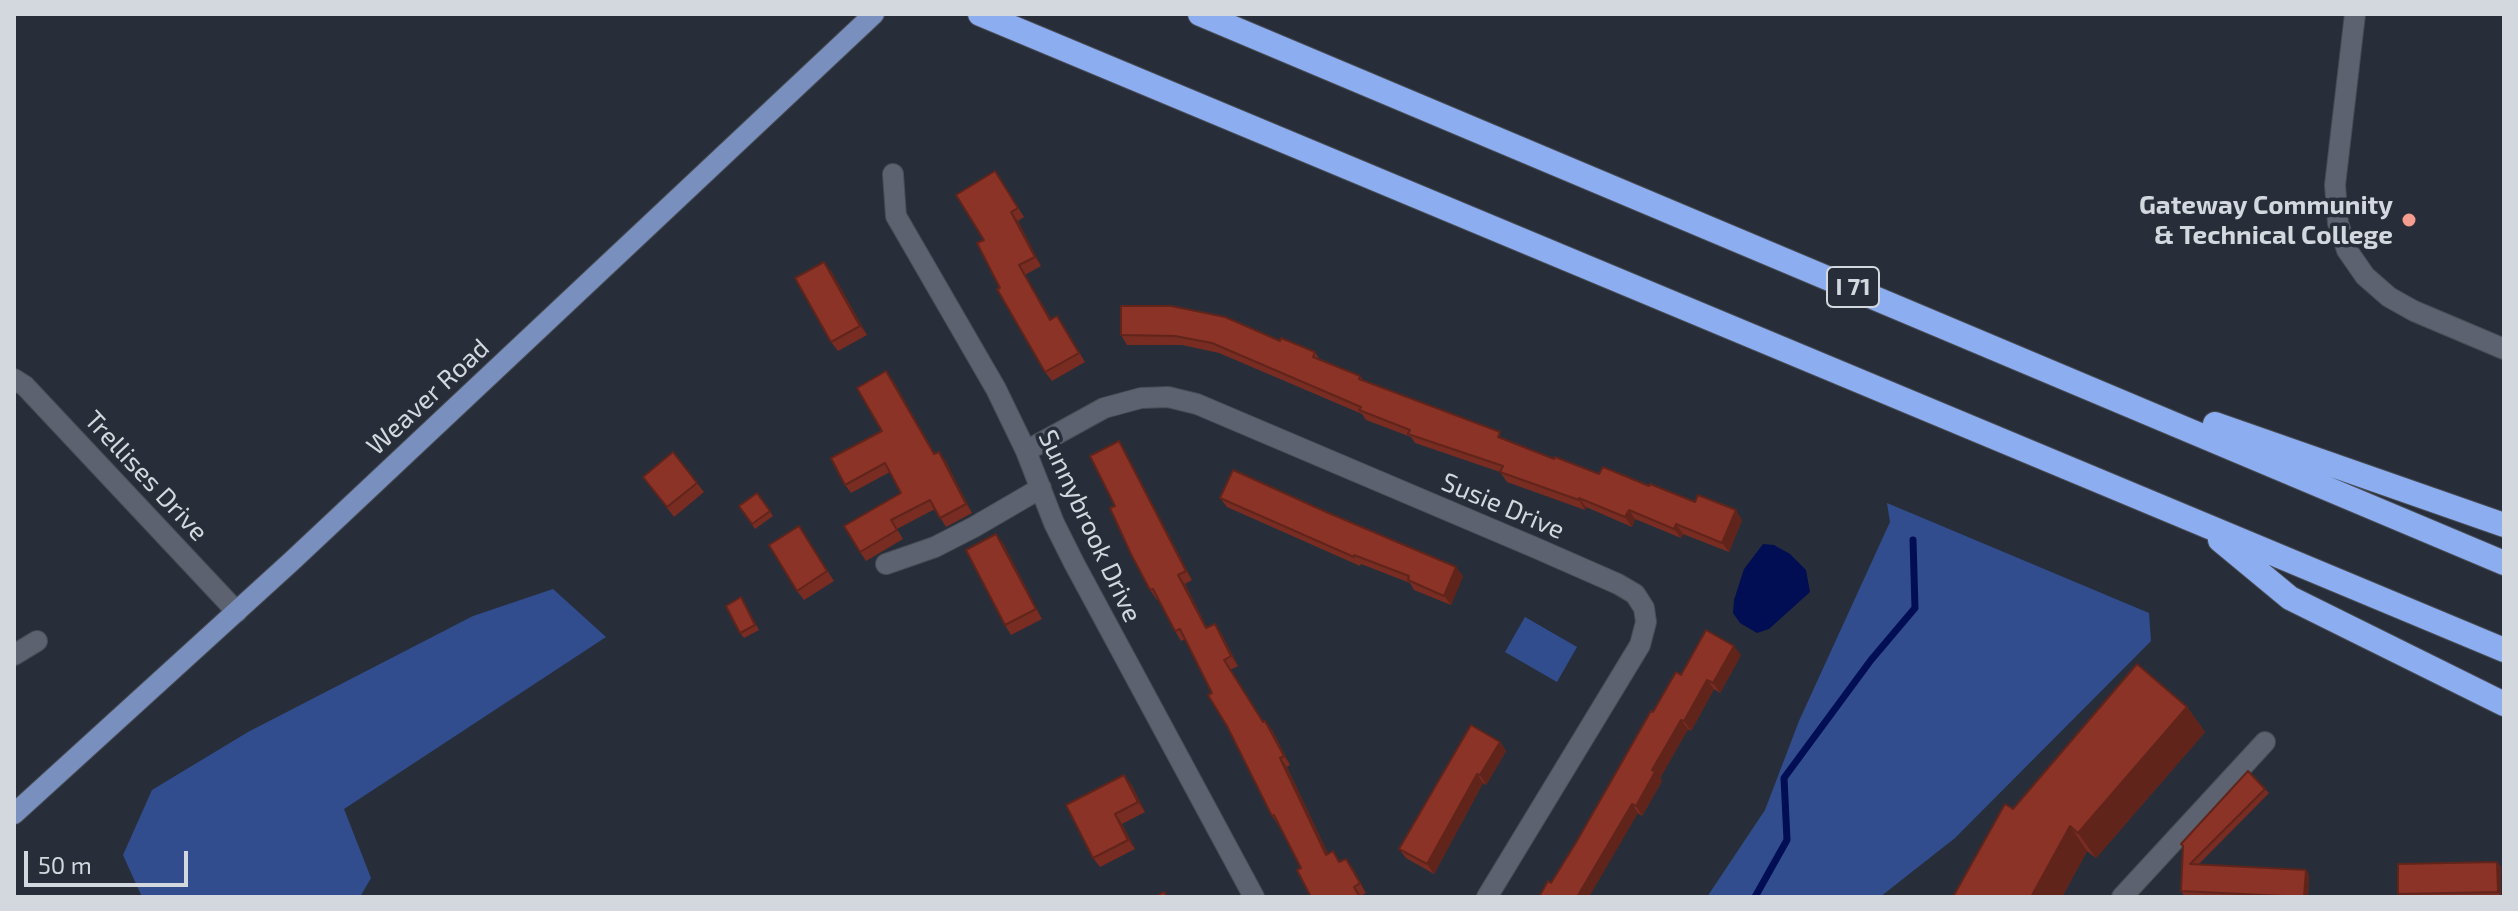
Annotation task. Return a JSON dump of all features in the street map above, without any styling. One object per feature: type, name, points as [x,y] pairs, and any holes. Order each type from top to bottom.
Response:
[{"type":"highway","points":[[980,14],[2504,650]]},
{"type":"highway","name":"I 71","points":[[1200,14],[2504,563]]},
{"type":"highway","points":[[1975,339],[2504,525]]},
{"type":"highway","points":[[2203,525],[2290,598],[2504,704]]},
{"type":"main road","name":"Weaver Road","points":[[14,814],[237,612],[874,14]]},
{"type":"street","points":[[2355,14],[2335,185],[2338,223],[2347,250],[2365,276],[2389,297],[2414,311],[2504,349]]},
{"type":"street","name":"Sunnybrook Drive","points":[[893,174],[896,216],[971,343],[1026,451],[1054,523],[1074,563],[1254,897]]},
{"type":"street","name":"Trellises Drive","points":[[14,379],[25,386],[237,612]]},
{"type":"street","name":"Susie Drive","points":[[1026,451],[1104,408],[1141,398],[1168,397],[1197,404],[1563,560],[1635,594],[1644,608],[1646,622],[1640,645],[1487,897]]},
{"type":"street","points":[[886,564],[935,547],[1041,488]]},
{"type":"street","points":[[14,655],[37,641]]},
{"type":"street","points":[[2123,896],[2265,742]]},
{"type":"street","points":[[2123,896],[2148,897]]},
{"type":"shaded area","points":[[1887,503],[2149,613],[2151,641],[1955,838],[1880,897],[1707,897],[1765,810],[1799,721],[1890,522]]},
{"type":"shaded area","points":[[1763,544],[1774,545],[1790,554],[1806,570],[1810,592],[1769,629],[1757,633],[1740,623],[1733,613],[1744,569]]},
{"type":"shaded area","points":[[553,589],[606,637],[344,809],[371,878],[360,897],[142,897],[123,855],[152,790],[248,732],[473,616]]},
{"type":"shaded area","points":[[1525,617],[1577,647],[1557,682],[1505,652]]},
{"type":"building","points":[[995,171],[1018,208],[1011,212],[1035,257],[1019,265],[1050,320],[1057,316],[1079,353],[1045,372],[997,289],[1000,288],[977,243],[984,240],[956,195]]},
{"type":"building","points":[[824,262],[860,326],[831,342],[795,278]]},
{"type":"building","points":[[1121,306],[1171,306],[1225,317],[1280,341],[1281,338],[1315,352],[1313,357],[1360,376],[1359,379],[1500,432],[1498,437],[1554,459],[1599,474],[1603,467],[1695,502],[1698,495],[1736,510],[1722,543],[1676,524],[1674,529],[1629,510],[1625,517],[1500,472],[1503,466],[1408,434],[1410,430],[1359,410],[1361,407],[1212,343],[1175,336],[1121,335]]},
{"type":"building","points":[[886,371],[934,454],[939,452],[966,504],[940,518],[930,500],[891,520],[897,530],[860,552],[844,526],[901,493],[885,463],[845,485],[831,458],[882,431],[857,388]]},
{"type":"building","points":[[1119,441],[1186,571],[1178,575],[1206,628],[1215,624],[1231,656],[1224,660],[1265,721],[1284,756],[1280,758],[1326,855],[1333,851],[1339,862],[1346,859],[1360,883],[1354,887],[1360,897],[1311,897],[1297,870],[1301,868],[1274,815],[1208,695],[1212,693],[1180,629],[1175,631],[1153,589],[1150,590],[1110,508],[1115,506],[1090,456]]},
{"type":"building","points":[[673,452],[697,483],[667,507],[643,477]]},
{"type":"building","points":[[1233,470],[1456,567],[1444,596],[1408,580],[1409,576],[1354,557],[1220,498]]},
{"type":"building","points":[[757,493],[770,511],[752,524],[739,506]]},
{"type":"building","points":[[799,526],[827,571],[797,591],[769,545]]},
{"type":"building","points":[[996,534],[1036,609],[1005,625],[966,550]]},
{"type":"building","points":[[741,597],[755,625],[740,633],[726,606]]},
{"type":"building","points":[[1706,630],[1734,646],[1713,683],[1707,680],[1684,721],[1681,720],[1652,770],[1655,772],[1636,806],[1632,804],[1577,897],[1539,897],[1577,841],[1651,711],[1676,672],[1681,675]]},
{"type":"building","points":[[2137,664],[2187,707],[2078,833],[2070,826],[2031,897],[1953,897],[2005,804],[2013,809]]},
{"type":"building","points":[[1471,725],[1500,742],[1480,775],[1477,774],[1427,864],[1399,849]]},
{"type":"building","points":[[2248,771],[2265,789],[2190,864],[2306,870],[2304,897],[2181,891],[2181,844]]},
{"type":"building","points":[[1124,775],[1138,802],[1115,814],[1128,840],[1093,858],[1066,805]]},
{"type":"building","points":[[2497,862],[2498,892],[2398,894],[2398,864]]},
{"type":"waterway","points":[[1755,897],[1787,840],[1784,778],[1871,660],[1915,608],[1913,540]]},
{"type":"place","name":"Gateway Community & Technical College","points":[[2409,220]]}]
